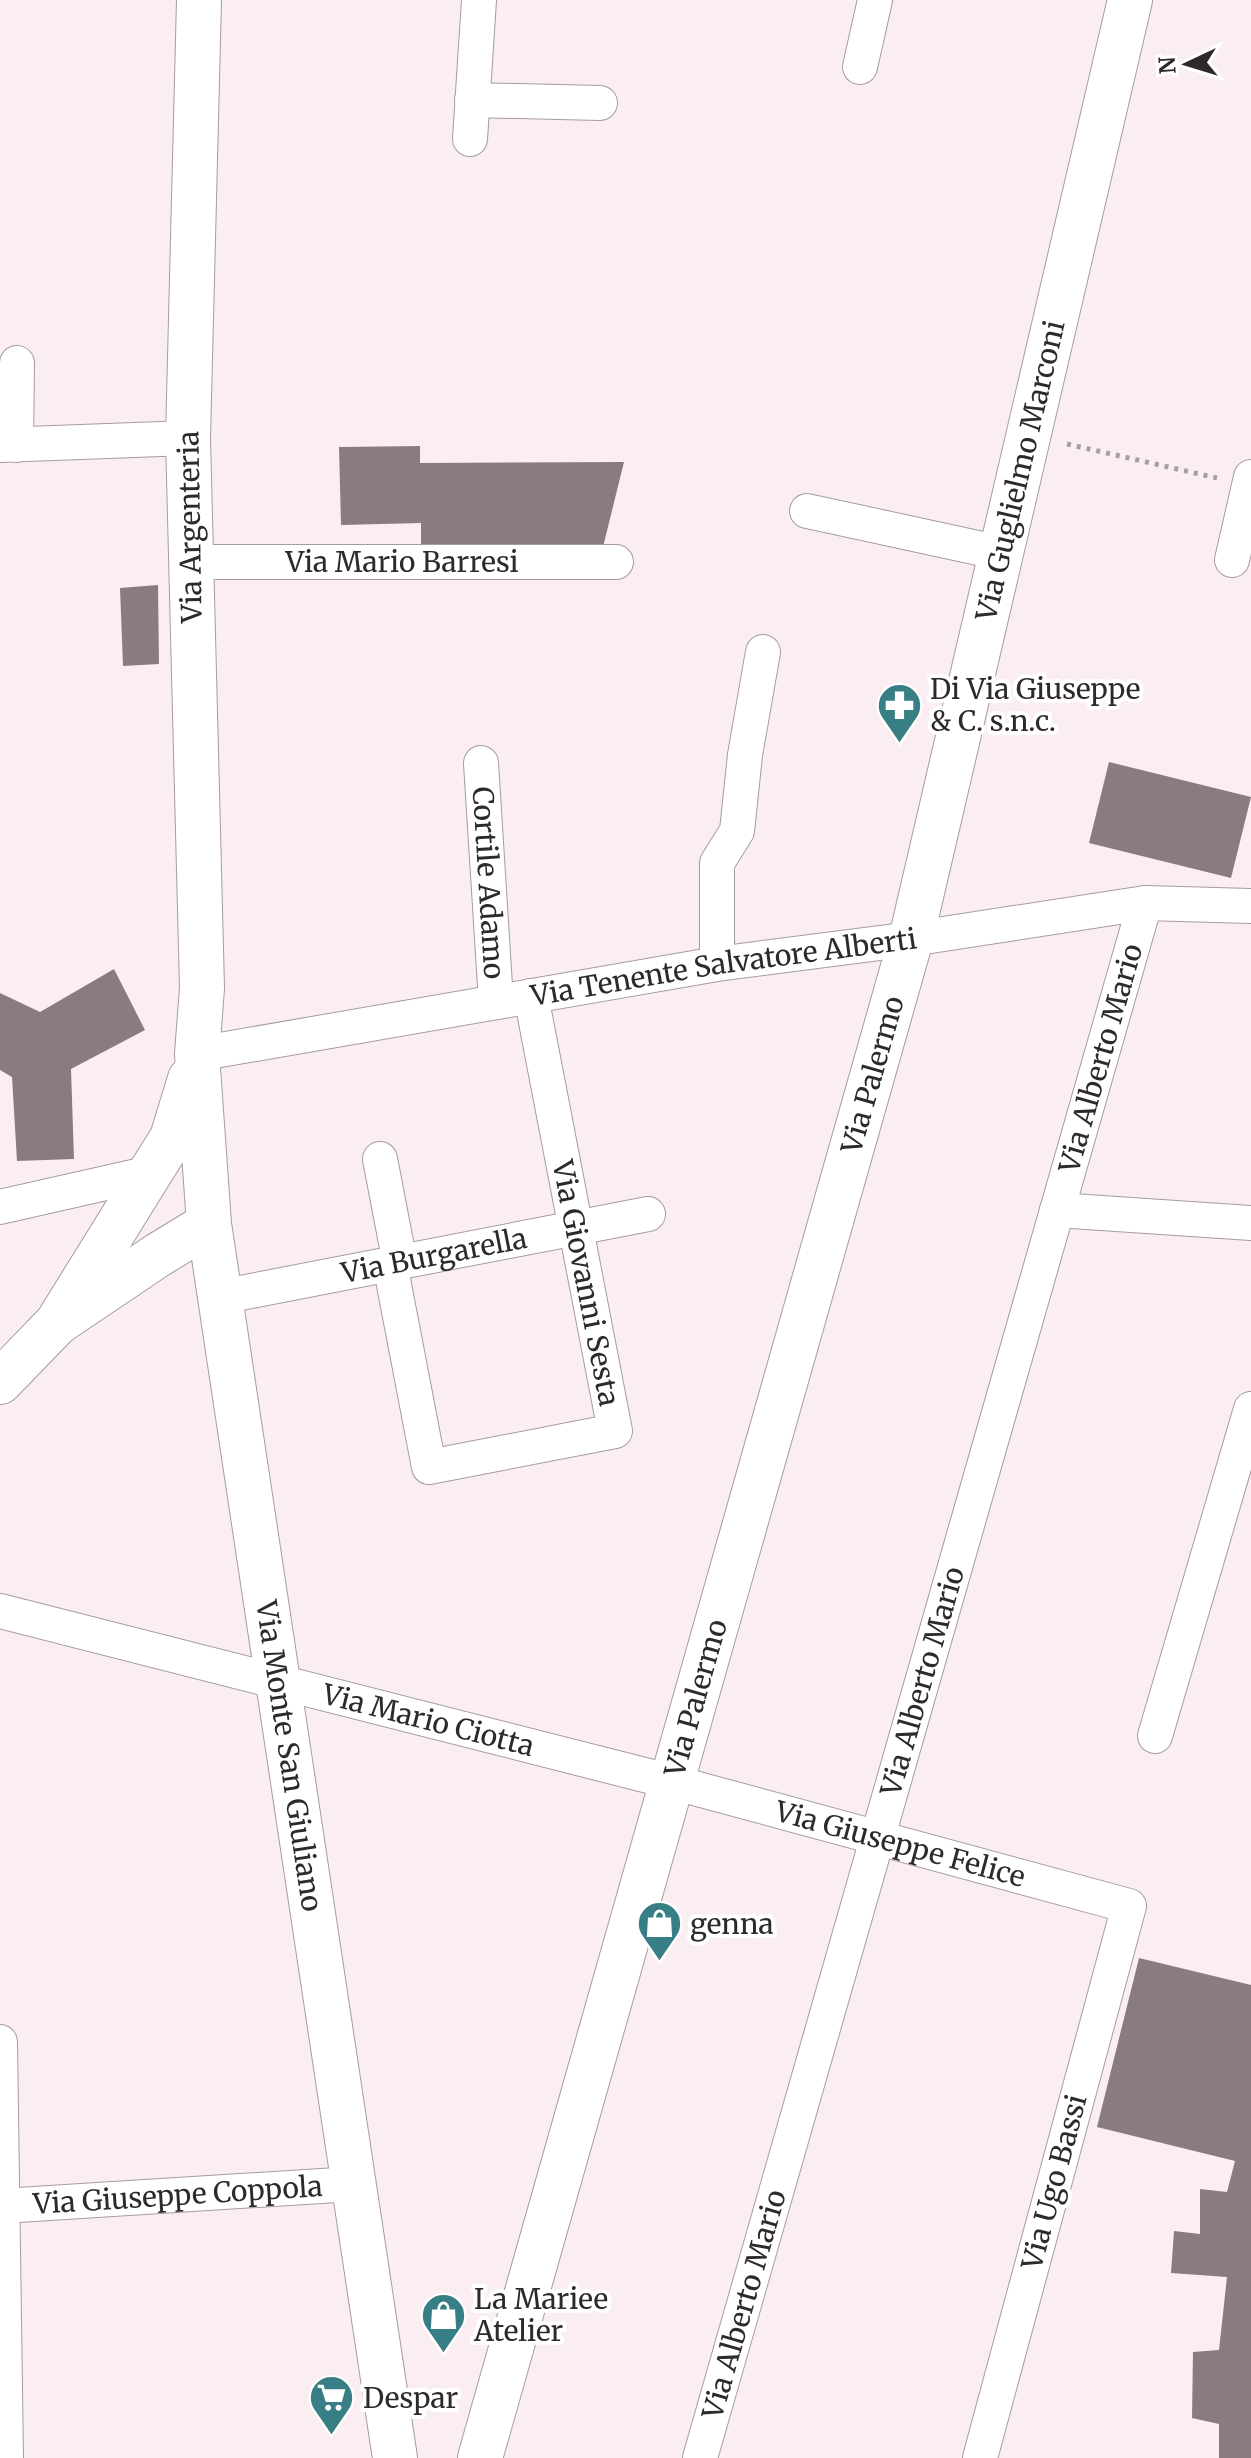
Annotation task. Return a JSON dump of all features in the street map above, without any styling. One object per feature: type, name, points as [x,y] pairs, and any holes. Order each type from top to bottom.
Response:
[{"type":"main road","name":"Via Argenteria","points":[[197,1054],[202,988],[188,438],[199,0]]},
{"type":"main road","name":"Via Guglielmo Marconi","points":[[911,939],[1130,0]]},
{"type":"main road","name":"Via Palermo","points":[[480,2458],[911,939]]},
{"type":"main road","points":[[57,1323],[172,1138],[197,1054]]},
{"type":"main road","name":"Via Monte San Giuliano","points":[[197,1054],[209,1224],[395,2458]]},
{"type":"main road","points":[[0,1382],[57,1323],[209,1224]]},
{"type":"street","points":[[470,139],[479,0]]},
{"type":"street","points":[[860,67],[875,0]]},
{"type":"street","points":[[472,100],[600,103]]},
{"type":"street","points":[[17,363],[8,445],[188,438]]},
{"type":"street","points":[[1232,560],[1250,482]]},
{"type":"street","points":[[807,511],[1001,553]]},
{"type":"street","name":"Via Mario Barresi","points":[[190,562],[616,562]]},
{"type":"street","points":[[717,964],[717,863],[737,831],[745,755],[763,652]]},
{"type":"street","name":"Cortile Adamo","points":[[481,763],[496,1002]]},
{"type":"street","name":"Via Tenente Salvatore Alberti","points":[[197,1054],[717,964],[911,939],[1145,903],[1251,906]]},
{"type":"street","name":"Via Alberto Mario","points":[[700,2458],[1145,903]]},
{"type":"street","name":"Via Giovanni Sesta","points":[[395,1263],[429,1467],[615,1431],[531,996]]},
{"type":"street","points":[[380,1159],[395,1263]]},
{"type":"street","points":[[0,1207],[150,1173]]},
{"type":"street","points":[[1057,1210],[1251,1223]]},
{"type":"street","name":"Via Burgarella","points":[[220,1297],[648,1214]]},
{"type":"street","points":[[1155,1736],[1245,1451],[1251,1409]]},
{"type":"street","name":"Via Mario Ciotta","points":[[0,1611],[672,1782]]},
{"type":"street","name":"Via Giuseppe Felice","points":[[672,1782],[1129,1906]]},
{"type":"street","name":"Via Ugo Bassi","points":[[980,2458],[1129,1906]]},
{"type":"street","points":[[0,2042],[6,2458]]},
{"type":"street","name":"Via Giuseppe Coppola","points":[[2,2206],[353,2184]]},
{"type":"path","points":[[1029,435],[1250,482]]},
{"type":"building","points":[[420,446],[420,463],[624,462],[603,547],[421,550],[421,523],[341,525],[339,447]]},
{"type":"building","points":[[158,585],[159,664],[123,666],[120,588]]},
{"type":"building","points":[[1109,762],[1251,797],[1231,878],[1089,843]]},
{"type":"building","points":[[114,969],[145,1030],[71,1069],[74,1159],[17,1161],[12,1077],[0,1070],[0,993],[40,1012]]},
{"type":"building","points":[[1139,1958],[1251,1985],[1251,2458],[1219,2458],[1219,2424],[1192,2418],[1193,2352],[1219,2350],[1227,2277],[1171,2273],[1174,2231],[1200,2234],[1200,2189],[1227,2192],[1235,2161],[1097,2127]]},
{"type":"place","name":"Di Via Giuseppe & C. s.n.c.","points":[[899,744]]},
{"type":"place","name":"genna","points":[[659,1963]]},
{"type":"place","name":"La Mariee Atelier","points":[[443,2354]]},
{"type":"place","name":"Despar","points":[[332,2437]]}]
